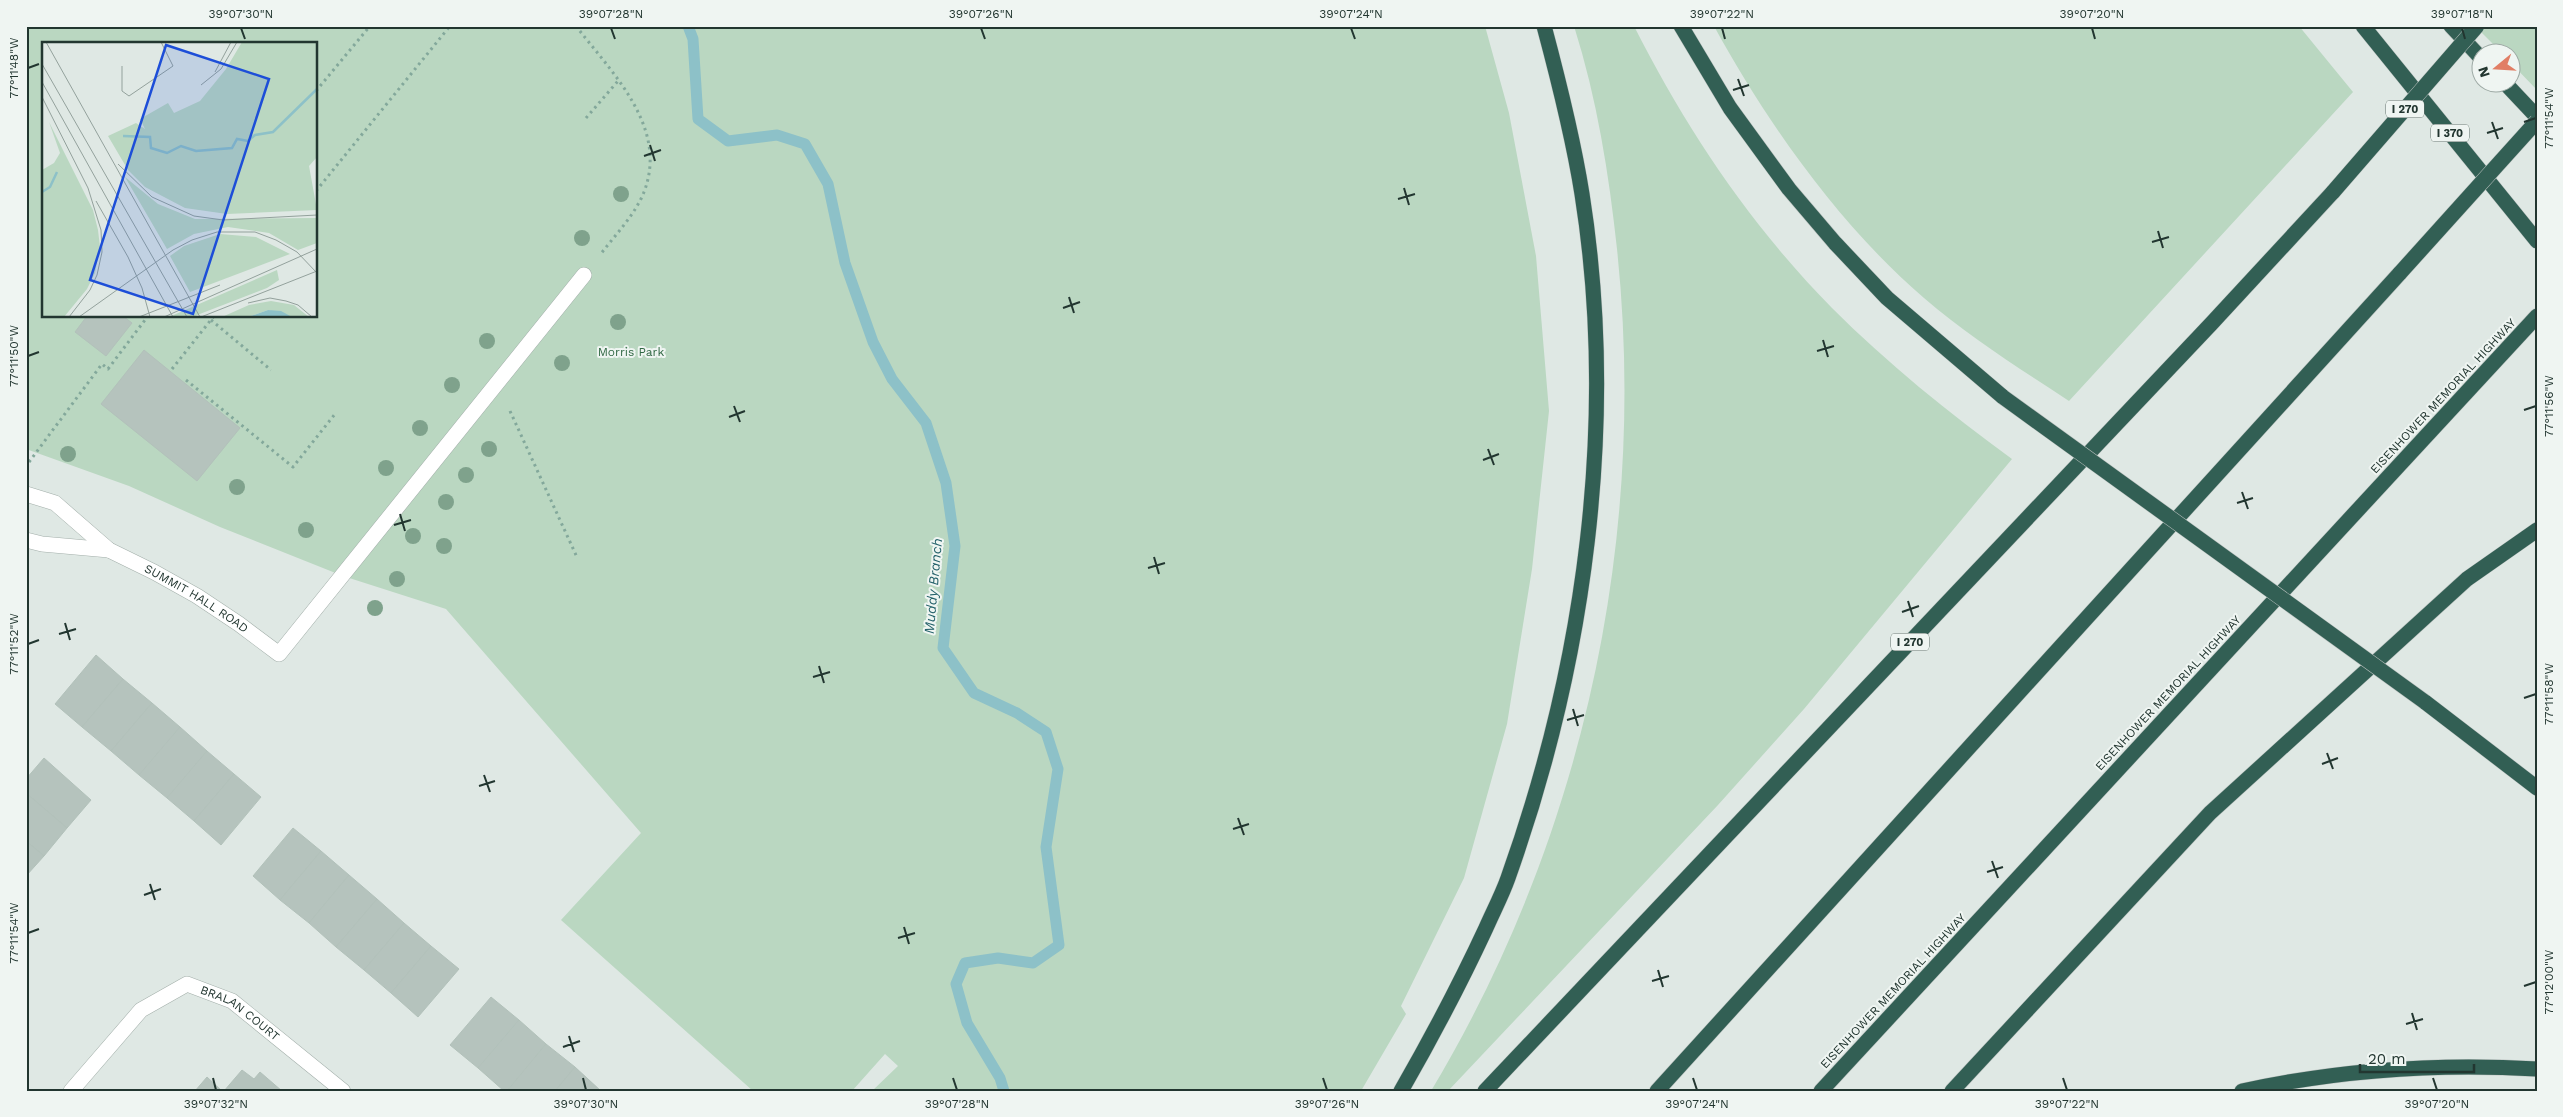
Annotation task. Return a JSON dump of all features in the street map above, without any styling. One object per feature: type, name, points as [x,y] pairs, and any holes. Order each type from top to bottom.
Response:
[{"type":"highway","points":[[1401,1091],[1455,996],[1508,880],[1542,773],[1579,602],[1593,490],[1596,395],[1594,300],[1582,195],[1563,97],[1544,26]]},
{"type":"highway","points":[[1680,26],[1730,108],[1789,189],[1835,243],[1887,298],[2003,398],[2425,702],[2537,788]]},
{"type":"highway","name":"I 370","points":[[2363,26],[2537,241]]},
{"type":"highway","points":[[2451,26],[2470,46]]},
{"type":"highway","name":"I 270","points":[[1485,1091],[2212,324],[2333,192],[2476,26]]},
{"type":"highway","points":[[2513,92],[2537,117]]},
{"type":"highway","points":[[1657,1091],[2537,121]]},
{"type":"highway","name":"EISENHOWER MEMORIAL HIGHWAY","points":[[1822,1091],[2537,316]]},
{"type":"highway","points":[[1952,1091],[2210,813],[2467,579],[2537,530]]},
{"type":"highway","points":[[2242,1091],[2379,1069],[2486,1066],[2537,1069]]},
{"type":"street","points":[[498,383],[584,275]]},
{"type":"street","name":"SUMMIT HALL ROAD","points":[[26,494],[55,503],[109,550],[197,596],[279,654],[498,383]]},
{"type":"street","name":"SUMMIT HALL ROAD","points":[[26,540],[42,544],[109,550]]},
{"type":"street","name":"BRALAN COURT","points":[[71,1091],[141,1010],[187,984],[232,1001],[343,1091]]},
{"type":"path","points":[[318,89],[370,26]]},
{"type":"path","points":[[318,188],[450,26]]},
{"type":"path","points":[[576,26],[632,99],[649,137],[650,171],[643,193],[629,216],[584,275]]},
{"type":"path","points":[[586,118],[618,81]]},
{"type":"path","points":[[29,462],[102,364],[108,369],[146,318]]},
{"type":"path","points":[[172,369],[211,320],[271,370]]},
{"type":"path","points":[[186,380],[293,467],[335,414]]},
{"type":"path","points":[[498,383],[576,555]]},
{"type":"green space","name":"Morris Park","points":[[26,26],[1485,26],[1509,113],[1536,256],[1549,411],[1532,569],[1507,724],[1464,878],[1401,1006],[1406,1014],[1361,1091],[872,1091],[898,1066],[885,1054],[852,1091],[753,1091],[561,920],[641,833],[446,609],[343,576],[220,527],[129,486],[26,449]]},
{"type":"green space","points":[[1574,26],[1634,26],[1675,102],[1722,175],[1747,210],[1802,277],[1832,308],[1897,368],[1942,406],[2012,459],[1804,709],[1718,805],[1448,1091],[1431,1091],[1484,994],[1528,894],[1564,791],[1592,685],[1612,578],[1622,469],[1624,359],[1617,249],[1596,109]]},
{"type":"green space","points":[[1714,26],[2299,26],[2353,92],[2069,401],[1995,352],[1941,312],[1893,270],[1863,239],[1807,171],[1782,136],[1757,99]]},
{"type":"green space","points":[[2475,26],[2537,26],[2537,90],[2520,72],[2520,42],[2491,42]]},
{"type":"building","points":[[86,318],[126,318],[132,323],[106,356],[75,332]]},
{"type":"building","points":[[144,350],[240,428],[197,481],[101,404]]},
{"type":"building","points":[[96,655],[123,679],[82,727],[55,704]]},
{"type":"building","points":[[123,679],[152,703],[111,751],[82,727]]},
{"type":"building","points":[[152,703],[180,727],[139,775],[111,751]]},
{"type":"building","points":[[180,727],[207,751],[167,798],[139,775]]},
{"type":"building","points":[[207,751],[234,774],[194,821],[167,798]]},
{"type":"building","points":[[44,758],[91,800],[67,828],[26,793],[26,779]]},
{"type":"building","points":[[234,774],[261,797],[221,845],[194,821]]},
{"type":"building","points":[[26,793],[67,828],[44,856],[26,841]]},
{"type":"building","points":[[293,828],[321,851],[280,900],[253,876]]},
{"type":"building","points":[[26,841],[44,856],[26,876]]},
{"type":"building","points":[[321,851],[349,875],[309,923],[280,900]]},
{"type":"building","points":[[349,875],[377,899],[336,947],[309,923]]},
{"type":"building","points":[[377,899],[404,923],[364,970],[336,947]]},
{"type":"building","points":[[404,923],[431,946],[391,993],[364,970]]},
{"type":"building","points":[[431,946],[459,969],[418,1017],[391,993]]},
{"type":"building","points":[[491,997],[519,1020],[478,1068],[450,1045]]},
{"type":"building","points":[[519,1020],[546,1044],[507,1091],[504,1091],[478,1068]]},
{"type":"building","points":[[546,1044],[575,1067],[555,1091],[507,1091]]},
{"type":"building","points":[[575,1067],[601,1091],[555,1091]]},
{"type":"building","points":[[242,1070],[254,1079],[260,1072],[282,1091],[224,1091]]},
{"type":"building","points":[[207,1077],[222,1091],[195,1091]]},
{"type":"waterway","name":"Muddy Branch","points":[[688,26],[693,39],[698,119],[728,141],[777,135],[805,144],[828,184],[845,263],[873,342],[892,379],[926,423],[946,483],[955,546],[943,648],[974,693],[1017,713],[1046,732],[1058,769],[1046,847],[1059,945],[1033,963],[998,958],[965,963],[956,984],[967,1023],[1000,1078],[1004,1091]]}]
